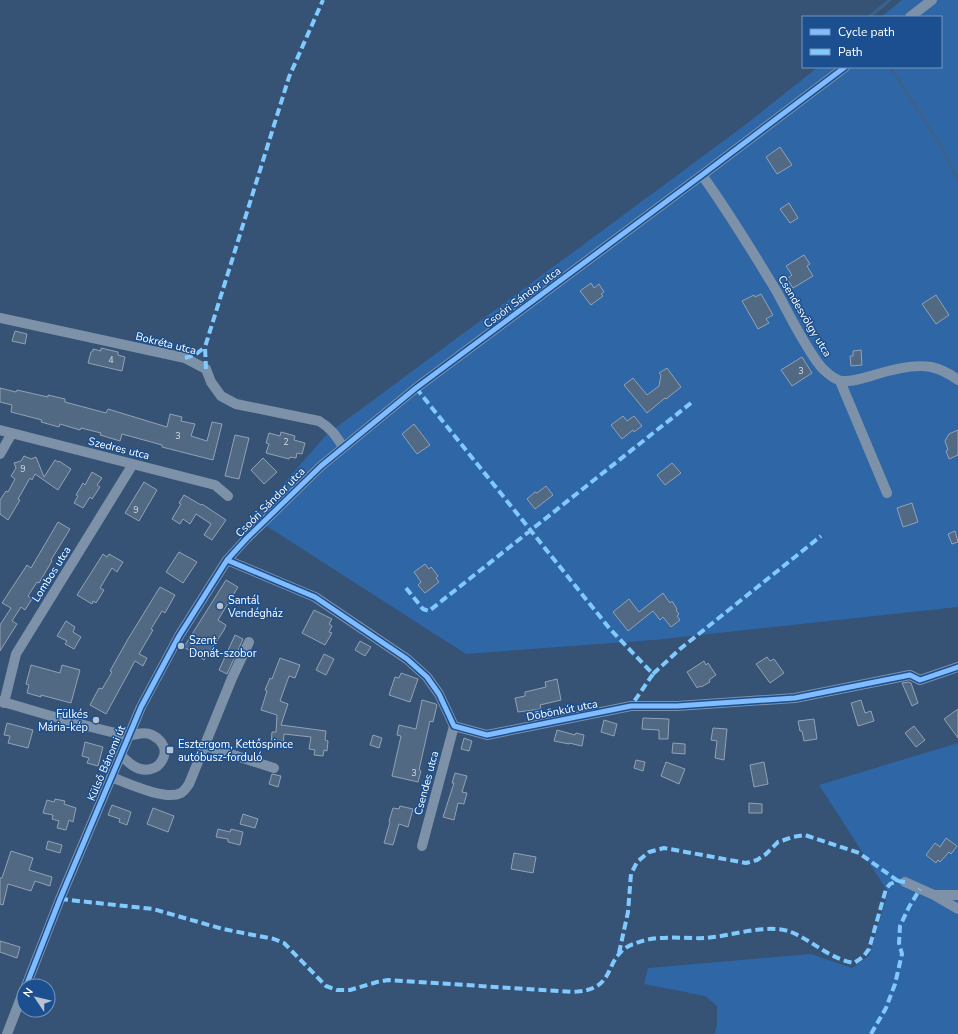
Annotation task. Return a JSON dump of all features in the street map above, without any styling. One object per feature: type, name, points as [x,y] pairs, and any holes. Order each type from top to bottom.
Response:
[{"type":"street","points":[[911,16],[932,0]]},
{"type":"street","name":"Csoóri Sándor utca","points":[[227,560],[269,515],[321,466],[416,388],[844,68]]},
{"type":"street","name":"Csendesvölgy utca","points":[[702,175],[734,221],[765,272],[803,340],[818,363],[825,371],[840,381]]},
{"type":"street","name":"Bokréta utca","points":[[0,318],[185,358],[206,369],[216,389],[221,396],[228,400],[236,404],[319,421],[328,426],[343,447]]},
{"type":"street","points":[[887,492],[840,381],[858,380],[889,370],[923,366],[932,367],[958,380]]},
{"type":"street","name":"Szedres utca","points":[[0,430],[215,485],[228,496]]},
{"type":"street","points":[[0,454],[12,433]]},
{"type":"street","name":"Lombos utca","points":[[2,702],[16,654],[134,464]]},
{"type":"street","points":[[227,560],[315,597],[407,659],[427,677],[439,694],[454,726]]},
{"type":"street","name":"Külső Bánomi út","points":[[29,978],[64,888],[141,707],[179,636],[227,560]]},
{"type":"street","points":[[111,777],[161,794],[172,796],[181,793],[189,784],[229,685],[249,642]]},
{"type":"street","name":"Döbönkút utca","points":[[454,726],[487,735],[631,706],[677,706],[795,698],[910,675],[920,680],[958,667]]},
{"type":"street","points":[[2,702],[93,728],[128,736],[142,733],[150,734],[163,744],[165,752],[162,761],[157,767],[151,770],[143,770],[132,765],[120,755]]},
{"type":"street","name":"Csendes utca","points":[[422,846],[454,726]]},
{"type":"street","points":[[205,746],[274,768]]},
{"type":"street","points":[[905,882],[934,895],[958,909]]},
{"type":"street","points":[[934,895],[958,895]]},
{"type":"street","points":[[7,1034],[16,1011]]},
{"type":"shaded area","points":[[902,0],[958,0],[958,607],[654,640],[466,654],[254,518],[326,435],[745,125],[817,68],[942,68],[942,16],[882,16]]},
{"type":"shaded area","points":[[958,743],[958,1034],[715,1034],[717,1024],[717,1006],[705,996],[644,984],[648,968],[811,954],[852,968],[869,956],[888,892],[819,785]]},
{"type":"building","points":[[780,147],[792,165],[777,174],[766,157]]},
{"type":"building","points":[[789,203],[798,218],[790,223],[780,209]]},
{"type":"building","points":[[804,255],[810,264],[807,266],[813,276],[793,288],[787,279],[792,275],[786,266]]},
{"type":"building","points":[[591,283],[594,288],[599,284],[604,292],[601,294],[603,296],[591,305],[580,291]]},
{"type":"building","points":[[761,294],[773,315],[766,319],[769,323],[758,329],[742,301],[754,295],[755,297]]},
{"type":"building","points":[[936,295],[949,315],[936,324],[922,304]]},
{"type":"building","points":[[15,331],[27,334],[25,344],[12,341]]},
{"type":"building","points":[[101,348],[118,352],[118,355],[125,357],[122,371],[88,363],[93,349],[101,351]]},
{"type":"building","points":[[861,350],[862,365],[851,366],[850,356],[853,356],[853,351]]},
{"type":"building","points":[[802,357],[812,373],[792,386],[781,370]]},
{"type":"building","points":[[667,368],[681,387],[647,413],[624,385],[633,378],[647,395],[659,386],[661,375],[659,373]]},
{"type":"building","points":[[0,388],[16,392],[17,390],[65,399],[65,402],[106,413],[108,409],[167,427],[170,414],[182,417],[181,421],[195,424],[191,436],[207,441],[212,422],[222,424],[213,460],[162,447],[162,445],[122,434],[120,441],[100,435],[101,433],[81,428],[80,430],[60,424],[59,427],[41,422],[42,420],[11,412],[12,405],[0,402]]},
{"type":"building","points":[[623,416],[627,421],[634,416],[642,426],[634,432],[633,430],[622,439],[611,425]]},
{"type":"building","points":[[414,424],[430,445],[417,454],[402,434]]},
{"type":"building","points":[[958,430],[958,455],[949,459],[945,441],[949,434]]},
{"type":"building","points":[[281,432],[295,436],[294,440],[305,443],[302,454],[297,453],[296,458],[290,457],[289,459],[266,453],[269,444],[266,443],[269,433],[280,436]]},
{"type":"building","points":[[235,435],[249,438],[239,479],[225,476]]},
{"type":"building","points":[[24,456],[31,459],[36,457],[44,477],[55,460],[71,469],[58,490],[35,474],[32,480],[30,478],[18,499],[20,500],[8,520],[0,514],[0,500],[6,491],[8,492],[15,479],[11,476],[16,468],[14,463],[21,461]]},
{"type":"building","points":[[263,458],[277,472],[264,484],[251,470]]},
{"type":"building","points":[[672,463],[681,473],[665,485],[657,475]]},
{"type":"building","points":[[92,472],[102,478],[97,485],[100,487],[92,499],[90,497],[83,508],[74,503],[78,496],[76,495],[83,483],[85,485]]},
{"type":"building","points":[[144,482],[157,490],[139,521],[125,513]]},
{"type":"building","points":[[546,486],[553,495],[535,509],[527,499],[535,492],[537,493]]},
{"type":"building","points":[[184,495],[201,505],[202,504],[226,520],[212,540],[204,535],[211,524],[196,514],[190,524],[183,519],[180,524],[172,519],[181,504],[179,503]]},
{"type":"building","points":[[912,503],[918,522],[903,527],[897,508]]},
{"type":"building","points":[[58,522],[70,529],[39,583],[37,582],[28,596],[32,599],[25,610],[21,607],[12,621],[17,624],[0,651],[0,625],[11,608],[2,603],[27,565],[31,568]]},
{"type":"building","points":[[955,531],[958,542],[952,544],[948,534]]},
{"type":"building","points":[[179,552],[197,562],[183,583],[166,572]]},
{"type":"building","points":[[103,554],[107,557],[109,554],[123,562],[117,572],[112,568],[100,588],[104,590],[96,603],[93,601],[92,604],[77,595]]},
{"type":"building","points":[[425,564],[429,569],[431,567],[438,576],[436,578],[439,582],[425,593],[418,585],[421,582],[414,572]]},
{"type":"building","points":[[226,580],[238,587],[218,620],[226,625],[224,630],[204,660],[184,647]]},
{"type":"building","points":[[160,587],[175,595],[165,613],[162,611],[151,629],[153,630],[139,654],[147,658],[143,666],[135,661],[106,714],[90,705],[99,688],[102,689],[112,672],[110,671],[128,639]]},
{"type":"building","points":[[663,593],[670,603],[672,601],[679,614],[677,616],[680,620],[671,627],[663,617],[660,620],[653,611],[628,631],[613,612],[629,599],[639,612]]},
{"type":"building","points":[[314,610],[332,619],[329,624],[332,626],[329,632],[332,633],[325,645],[302,633]]},
{"type":"building","points":[[66,621],[75,627],[73,632],[81,637],[74,649],[65,644],[67,641],[57,636]]},
{"type":"building","points":[[235,635],[243,639],[227,674],[219,670]]},
{"type":"building","points":[[360,641],[371,647],[365,656],[355,650]]},
{"type":"building","points":[[324,654],[334,659],[326,675],[316,670]]},
{"type":"building","points":[[767,657],[770,661],[774,659],[784,673],[770,683],[756,664]]},
{"type":"building","points":[[280,658],[300,665],[295,678],[289,676],[280,701],[288,704],[281,725],[326,731],[325,740],[328,741],[327,751],[324,750],[323,756],[314,755],[315,750],[309,749],[311,737],[284,734],[283,746],[271,746],[272,732],[276,732],[277,715],[261,710],[267,691],[265,690],[270,678],[272,679]]},
{"type":"building","points":[[704,661],[706,665],[708,663],[716,675],[709,680],[710,682],[697,688],[687,672]]},
{"type":"building","points":[[31,665],[60,673],[62,665],[80,670],[71,703],[27,693],[29,685],[26,684]]},
{"type":"building","points":[[401,673],[418,679],[410,702],[389,695],[395,677],[399,678]]},
{"type":"building","points":[[557,679],[561,700],[540,705],[541,709],[518,712],[515,698],[525,696],[525,692],[546,687],[545,682]]},
{"type":"building","points":[[902,683],[911,683],[918,703],[912,706]]},
{"type":"building","points":[[422,700],[437,705],[433,722],[430,721],[419,770],[421,771],[418,782],[392,776],[401,736],[397,735],[399,725],[416,729]]},
{"type":"building","points":[[861,700],[865,713],[871,711],[874,721],[858,726],[851,703]]},
{"type":"building","points":[[958,709],[958,738],[944,719]]},
{"type":"building","points":[[643,718],[669,719],[668,739],[659,739],[659,730],[642,729]]},
{"type":"building","points":[[814,719],[817,739],[804,741],[798,721]]},
{"type":"building","points":[[604,720],[617,724],[614,736],[601,732]]},
{"type":"building","points":[[7,723],[33,730],[28,748],[8,743],[10,736],[4,735]]},
{"type":"building","points":[[914,726],[925,740],[916,747],[905,733]]},
{"type":"building","points":[[713,728],[727,729],[724,760],[715,758],[717,741],[711,740]]},
{"type":"building","points":[[557,730],[575,735],[576,733],[584,735],[582,746],[554,741]]},
{"type":"building","points":[[373,735],[382,738],[379,748],[370,745]]},
{"type":"building","points":[[464,738],[472,741],[469,751],[461,749]]},
{"type":"building","points":[[85,742],[103,747],[98,766],[87,763],[89,758],[82,756]]},
{"type":"building","points":[[673,743],[685,744],[685,754],[672,753]]},
{"type":"building","points":[[636,760],[645,762],[643,771],[634,768]]},
{"type":"building","points":[[666,762],[685,769],[679,784],[661,776]]},
{"type":"building","points":[[764,762],[768,784],[754,787],[750,765]]},
{"type":"building","points":[[455,773],[467,776],[462,792],[467,793],[464,804],[458,803],[454,820],[443,817],[454,783],[452,783]]},
{"type":"building","points":[[272,774],[281,776],[278,787],[269,784]]},
{"type":"building","points":[[55,799],[65,801],[64,804],[76,808],[73,822],[69,820],[66,830],[57,828],[59,821],[52,819],[53,815],[43,813],[47,800],[54,802]]},
{"type":"building","points":[[749,803],[762,804],[762,813],[749,813]]},
{"type":"building","points":[[112,805],[131,812],[127,825],[119,822],[120,819],[108,815]]},
{"type":"building","points":[[400,806],[413,809],[408,827],[399,824],[393,845],[384,843],[393,808],[399,809]]},
{"type":"building","points":[[153,808],[174,816],[168,832],[147,824]]},
{"type":"building","points":[[243,814],[258,819],[255,828],[240,824]]},
{"type":"building","points":[[218,829],[230,832],[231,829],[243,832],[240,845],[228,842],[228,839],[216,837]]},
{"type":"building","points":[[946,838],[957,846],[951,854],[949,852],[940,862],[938,860],[936,863],[926,855],[935,843],[940,847]]},
{"type":"building","points":[[48,841],[62,845],[60,853],[46,849]]},
{"type":"building","points":[[11,851],[33,858],[29,870],[52,877],[50,886],[35,881],[31,891],[8,884],[3,905],[0,904],[0,878],[2,878]]},
{"type":"building","points":[[514,853],[536,857],[533,873],[511,869]]},
{"type":"building","points":[[0,941],[20,947],[17,958],[0,952]]},
{"type":"waterway","points":[[870,16],[890,0]]},
{"type":"waterway","points":[[891,68],[938,141],[958,179]]},
{"type":"marked path","points":[[206,369],[205,347],[289,77],[323,0]]},
{"type":"marked path","points":[[185,358],[195,355],[205,347]]},
{"type":"marked path","points":[[416,388],[610,629],[653,674],[631,706]]},
{"type":"marked path","points":[[406,588],[423,609],[429,611],[691,403]]},
{"type":"marked path","points":[[653,674],[680,649],[821,536]]},
{"type":"marked path","points":[[619,953],[628,912],[631,874],[637,862],[649,852],[664,848],[746,863],[757,860],[766,854],[778,842],[805,835],[859,853],[898,881]]},
{"type":"marked path","points":[[60,899],[153,909],[223,929],[274,939],[284,943],[326,986],[337,990],[350,990],[388,980],[573,992],[588,990],[601,983],[616,958],[628,947],[642,941],[660,938],[706,938],[760,929],[782,930],[799,936],[837,958],[854,963],[863,957],[869,949],[886,889],[890,884],[898,881],[905,882]]},
{"type":"marked path","points":[[871,1034],[886,1008],[895,984],[902,954],[899,943],[900,926],[920,889]]},
{"type":"cycle path","points":[[29,978],[60,899],[141,707],[179,636],[227,560],[247,538],[321,466],[416,388],[844,68]]},
{"type":"cycle path","points":[[227,560],[315,597],[407,659],[427,677],[439,694],[454,726],[487,735],[631,706],[677,706],[795,698],[910,675],[920,680],[958,667]]},
{"type":"place","name":"Santál Vendégház","points":[[220,606]]},
{"type":"place","name":"Szent Donát-szobor","points":[[181,646]]},
{"type":"place","name":"Fülkés Mária-kép","points":[[96,720]]},
{"type":"place","name":"Esztergom, Kettőspince autóbusz-forduló","points":[[170,750]]}]
